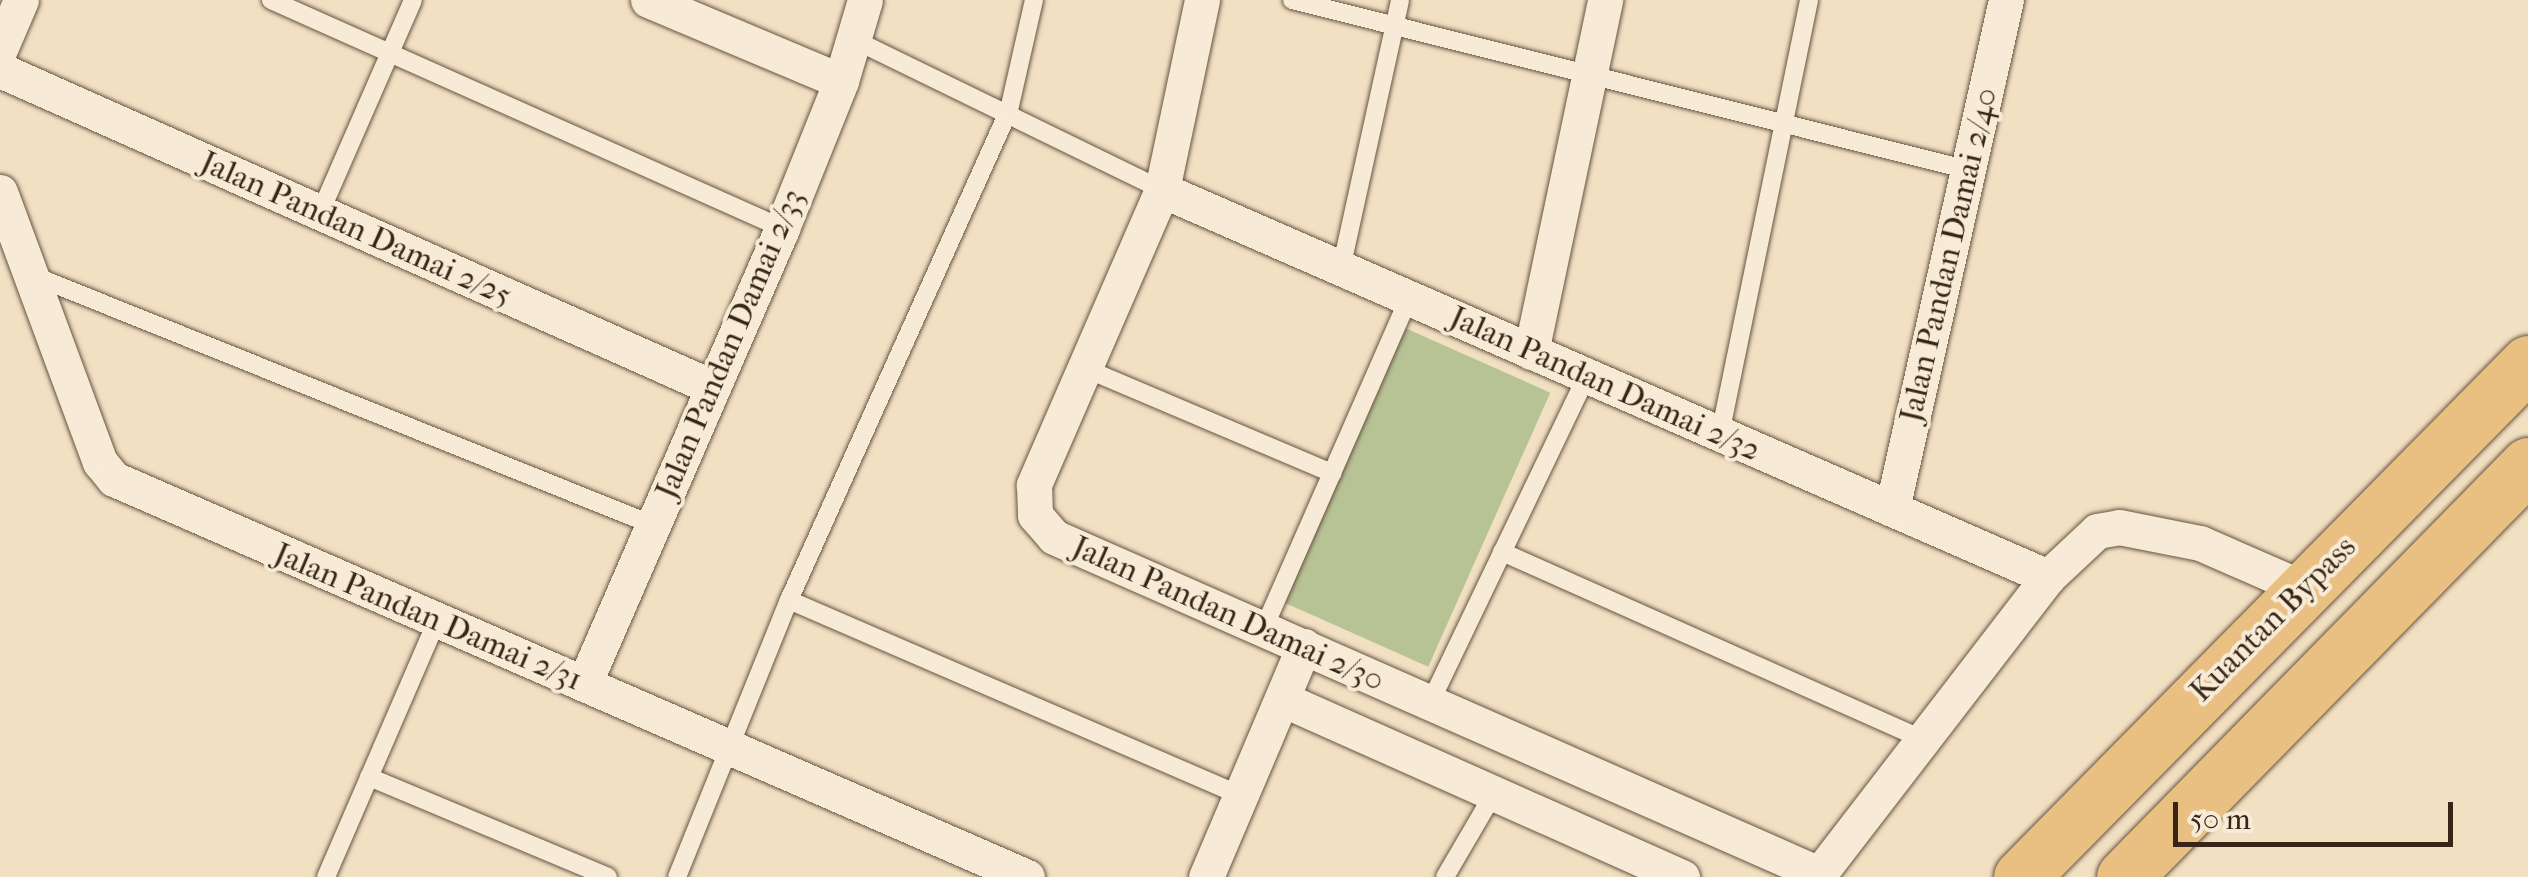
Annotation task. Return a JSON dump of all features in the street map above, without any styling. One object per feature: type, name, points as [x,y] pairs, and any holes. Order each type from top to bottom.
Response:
[{"type":"highway","name":"Kuantan Bypass","points":[[2020,877],[2528,363]]},
{"type":"highway","points":[[2124,877],[2528,465]]},
{"type":"street","points":[[0,49],[21,0]]},
{"type":"street","points":[[648,0],[841,82]]},
{"type":"street","name":"Jalan Pandan Damai 2/33","points":[[584,684],[782,228],[841,82],[865,0]]},
{"type":"street","name":"Jalan Pandan Damai 2/30","points":[[1202,0],[1162,190],[1034,485],[1035,515],[1054,538],[1818,876]]},
{"type":"street","points":[[1532,352],[1605,0]]},
{"type":"street","name":"Jalan Pandan Damai 2/40","points":[[1892,510],[2006,0]]},
{"type":"street","name":"Jalan Pandan Damai 2/25","points":[[0,70],[712,387]]},
{"type":"street","name":"Jalan Pandan Damai 2/32","points":[[1162,190],[2048,578]]},
{"type":"street","name":"Jalan Pandan Damai 2/31","points":[[0,192],[100,462],[114,480],[1027,877]]},
{"type":"street","points":[[1818,876],[2076,545],[2119,528],[2200,543],[2303,588]]},
{"type":"street","points":[[1206,877],[1304,646]]},
{"type":"street","points":[[1282,699],[1494,793],[1620,866],[1682,877]]},
{"type":"lane","points":[[271,0],[782,228]]},
{"type":"lane","points":[[320,213],[413,0]]},
{"type":"lane","points":[[677,877],[789,600],[1009,110],[1034,0]]},
{"type":"lane","points":[[1292,0],[1590,71],[1782,127],[1969,170]]},
{"type":"lane","points":[[1341,269],[1400,0]]},
{"type":"lane","points":[[1720,434],[1809,0]]},
{"type":"lane","points":[[855,40],[1009,110],[1162,190]]},
{"type":"lane","points":[[30,274],[653,524]]},
{"type":"lane","points":[[1264,628],[1409,298]]},
{"type":"lane","points":[[1082,368],[1332,473]]},
{"type":"lane","points":[[1430,703],[1587,376]]},
{"type":"lane","points":[[1502,552],[1926,741]]},
{"type":"lane","points":[[789,600],[1241,796]]},
{"type":"lane","points":[[326,877],[438,620]]},
{"type":"lane","points":[[369,777],[608,877]]},
{"type":"lane","points":[[1445,877],[1494,793]]},
{"type":"green space","points":[[1405,328],[1550,393],[1428,667],[1283,602]]}]
